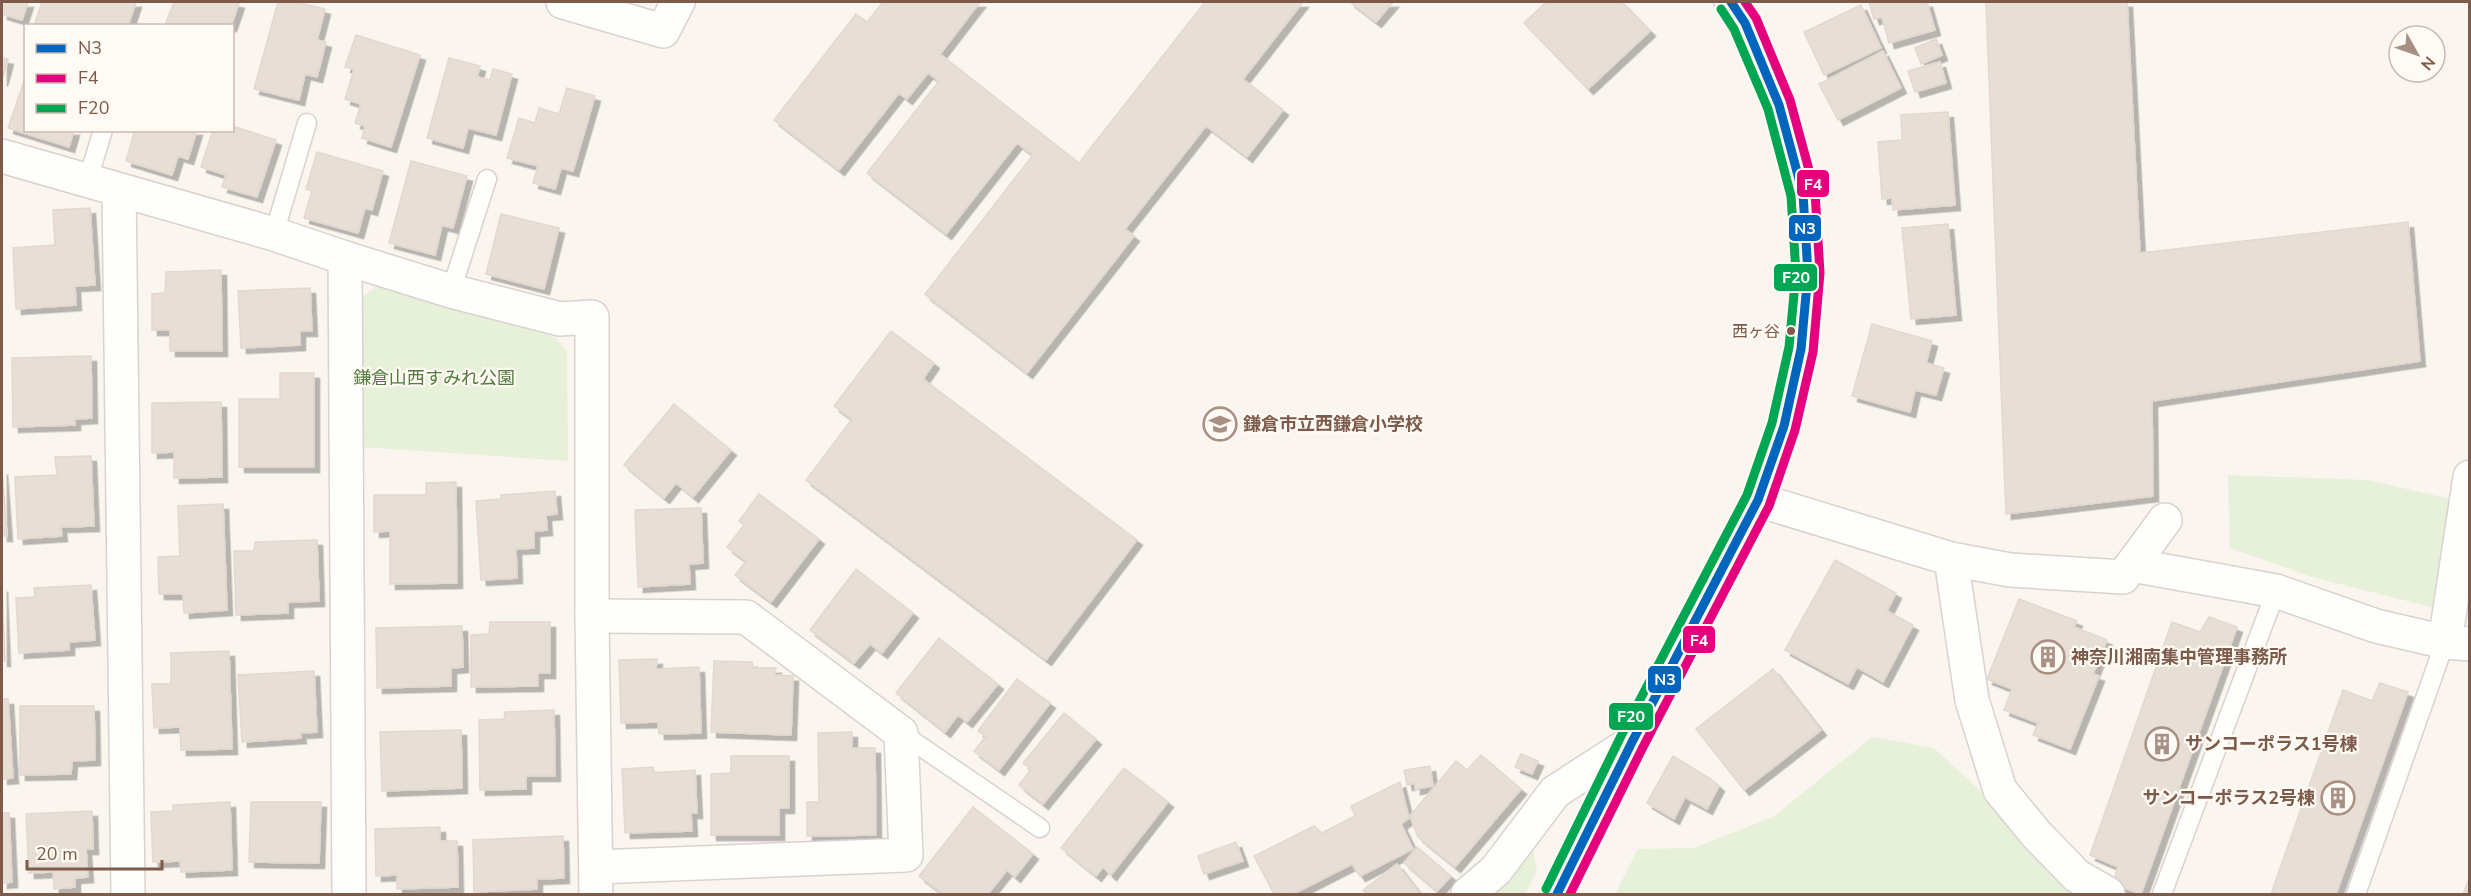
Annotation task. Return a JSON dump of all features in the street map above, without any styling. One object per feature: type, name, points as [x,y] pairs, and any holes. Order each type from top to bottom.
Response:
[{"type":"street","points":[[563,2],[663,31],[678,2]]},
{"type":"street","points":[[1557,894],[1632,741],[1758,500],[1784,426],[1802,349],[1808,273],[1803,194],[1779,105],[1745,23],[1731,2]]},
{"type":"street","points":[[2,156],[274,234],[451,291],[560,319],[592,317],[592,616],[596,881],[906,855],[901,733],[746,617],[592,616]]},
{"type":"street","points":[[119,190],[128,894]]},
{"type":"street","points":[[345,258],[349,894]]},
{"type":"street","points":[[2132,565],[2276,591],[2376,626],[2457,643],[2469,477]]},
{"type":"street","points":[[1758,500],[1951,558],[2010,570],[2123,577],[2165,520]]},
{"type":"street","points":[[1951,558],[1972,700],[2000,790],[2037,835],[2077,876],[2108,894]]},
{"type":"street","points":[[1468,894],[1496,870],[1555,792],[1632,741]]},
{"type":"lane","points":[[274,234],[307,123]]},
{"type":"lane","points":[[88,179],[102,132]]},
{"type":"lane","points":[[451,291],[487,179]]},
{"type":"lane","points":[[2162,894],[2276,591]]},
{"type":"lane","points":[[2356,894],[2457,643]]},
{"type":"lane","points":[[901,733],[1040,828]]},
{"type":"green space","name":"鎌倉山西すみれ公園","points":[[377,285],[555,337],[567,351],[568,461],[361,447],[360,299]]},
{"type":"green space","points":[[2228,475],[2368,480],[2451,499],[2439,609],[2312,577],[2230,548]]},
{"type":"green space","points":[[1872,737],[1934,748],[1986,796],[2081,894],[1615,894],[1638,849],[1694,848],[1773,817]]},
{"type":"green space","points":[[1532,844],[1537,871],[1525,894],[1479,894]]},
{"type":"building","points":[[2,2],[28,2],[22,20],[2,14]]},
{"type":"building","points":[[42,2],[136,2],[129,24],[35,24]]},
{"type":"building","points":[[174,2],[239,3],[232,24],[166,23]]},
{"type":"building","points":[[278,2],[297,2],[325,9],[317,40],[326,42],[317,77],[305,74],[299,100],[254,89]]},
{"type":"building","points":[[883,2],[980,2],[940,54],[1079,163],[1205,2],[1303,2],[1243,79],[1283,110],[1247,157],[1206,126],[1125,229],[1134,236],[1027,373],[925,294],[1033,155],[1017,143],[946,234],[867,173],[939,81],[928,73],[907,99],[899,93],[839,170],[774,120],[856,14],[867,22]]},
{"type":"building","points":[[1350,2],[1393,2],[1376,22]]},
{"type":"building","points":[[1546,2],[1622,2],[1650,31],[1588,89],[1524,23]]},
{"type":"building","points":[[1869,2],[1927,2],[1935,30],[1889,43],[1882,17],[1874,19]]},
{"type":"building","points":[[1986,2],[2127,2],[2140,253],[2408,222],[2420,361],[2152,401],[2153,496],[2006,514]]},
{"type":"building","points":[[1861,5],[1881,48],[1824,75],[1804,32]]},
{"type":"building","points":[[356,35],[420,55],[391,147],[362,138],[365,126],[355,123],[361,104],[345,99],[354,69],[345,67]]},
{"type":"building","points":[[1936,39],[1942,55],[1921,64],[1915,48]]},
{"type":"building","points":[[1883,51],[1901,88],[1838,120],[1819,84]]},
{"type":"building","points":[[2,58],[8,59],[2,81]]},
{"type":"building","points":[[449,58],[480,66],[477,77],[490,80],[493,69],[512,74],[496,135],[468,128],[463,148],[427,138]]},
{"type":"building","points":[[1940,62],[1946,83],[1915,92],[1908,71]]},
{"type":"building","points":[[24,82],[24,132],[73,132],[69,147],[8,128]]},
{"type":"building","points":[[567,88],[595,96],[573,171],[561,168],[555,189],[533,183],[538,166],[507,158],[519,118],[535,123],[539,108],[559,114]]},
{"type":"building","points":[[1948,112],[1955,205],[1893,210],[1892,198],[1882,199],[1878,142],[1902,140],[1901,115]]},
{"type":"building","points":[[234,127],[276,140],[257,197],[222,187],[226,175],[201,167],[212,132],[234,132]]},
{"type":"building","points":[[134,132],[196,132],[188,159],[178,156],[172,175],[126,161]]},
{"type":"building","points":[[317,152],[383,171],[372,210],[365,208],[358,233],[304,218],[312,191],[306,189]]},
{"type":"building","points":[[411,161],[467,176],[453,228],[442,225],[435,255],[389,243]]},
{"type":"building","points":[[90,208],[95,285],[75,286],[76,305],[16,309],[13,248],[55,245],[53,210]]},
{"type":"building","points":[[501,214],[559,228],[544,289],[486,274]]},
{"type":"building","points":[[1948,224],[1956,315],[1911,319],[1902,228]]},
{"type":"building","points":[[221,270],[222,351],[170,351],[170,330],[152,330],[152,294],[165,293],[166,272]]},
{"type":"building","points":[[310,288],[312,331],[300,331],[300,345],[241,348],[238,291]]},
{"type":"building","points":[[1872,324],[1932,341],[1926,363],[1944,368],[1936,395],[1915,390],[1910,412],[1852,396]]},
{"type":"building","points":[[891,331],[934,363],[923,379],[1137,540],[1046,660],[806,480],[852,419],[834,406]]},
{"type":"building","points":[[91,356],[92,418],[75,419],[75,425],[13,427],[12,358]]},
{"type":"building","points":[[280,373],[314,373],[314,467],[239,467],[239,399],[280,399]]},
{"type":"building","points":[[221,402],[222,477],[174,478],[174,452],[152,453],[152,403]]},
{"type":"building","points":[[674,404],[731,450],[693,497],[676,483],[664,498],[624,465]]},
{"type":"building","points":[[91,456],[94,526],[61,527],[62,536],[18,539],[15,477],[57,475],[55,457]]},
{"type":"building","points":[[2,469],[7,536],[2,536]]},
{"type":"building","points":[[456,482],[457,583],[390,584],[390,531],[374,532],[374,495],[426,495],[426,483]]},
{"type":"building","points":[[555,491],[557,514],[546,515],[547,530],[534,531],[534,548],[516,549],[517,578],[481,580],[476,501],[501,499],[501,495]]},
{"type":"building","points":[[759,494],[819,539],[771,602],[735,575],[746,561],[727,547],[744,525],[739,521]]},
{"type":"building","points":[[223,504],[227,610],[184,613],[183,594],[159,594],[158,557],[180,556],[178,506]]},
{"type":"building","points":[[701,508],[703,563],[689,564],[690,584],[638,587],[635,510]]},
{"type":"building","points":[[317,540],[319,601],[288,602],[288,613],[236,615],[234,551],[254,551],[255,542]]},
{"type":"building","points":[[1835,560],[1896,593],[1887,611],[1913,625],[1883,682],[1857,667],[1848,684],[1785,650]]},
{"type":"building","points":[[856,569],[913,613],[882,653],[870,644],[854,663],[810,630]]},
{"type":"building","points":[[91,585],[95,640],[69,642],[69,650],[19,653],[16,598],[35,597],[34,588]]},
{"type":"building","points":[[2,586],[5,661],[2,661]]},
{"type":"building","name":"神奈川湘南集中管理事務所","points":[[2019,599],[2077,621],[2074,627],[2107,640],[2093,674],[2099,676],[2070,749],[2033,735],[2038,723],[2004,710],[2012,689],[1987,679]]},
{"type":"building","name":"サンコーポラス1号棟","points":[[2209,617],[2237,627],[2141,894],[2113,884],[2118,867],[2090,855],[2172,622],[2200,632]]},
{"type":"building","points":[[490,622],[550,622],[550,673],[538,673],[538,686],[471,687],[471,635],[489,634]]},
{"type":"building","points":[[462,626],[463,667],[451,668],[451,686],[377,688],[376,628]]},
{"type":"building","points":[[939,638],[998,684],[967,722],[958,715],[945,732],[896,693]]},
{"type":"building","points":[[229,651],[232,749],[181,750],[180,727],[154,728],[152,684],[171,684],[171,653]]},
{"type":"building","points":[[657,659],[656,669],[699,667],[701,733],[659,734],[658,722],[621,723],[619,660]]},
{"type":"building","points":[[714,661],[752,662],[753,668],[776,668],[775,675],[793,676],[791,735],[711,732]]},
{"type":"building","points":[[1773,669],[1821,730],[1744,790],[1696,729]]},
{"type":"building","points":[[314,671],[317,732],[300,733],[301,738],[242,742],[238,675]]},
{"type":"building","points":[[1017,679],[1050,703],[999,770],[974,751],[986,736],[978,731]]},
{"type":"building","name":"サンコーポラス2号棟","points":[[2380,683],[2408,692],[2336,894],[2271,894],[2343,690],[2372,701]]},
{"type":"building","points":[[2,699],[8,699],[13,778],[2,779]]},
{"type":"building","points":[[20,706],[94,706],[95,760],[72,761],[71,774],[20,775]]},
{"type":"building","points":[[554,710],[555,776],[526,776],[526,789],[480,790],[479,720],[504,719],[505,712]]},
{"type":"building","points":[[1064,713],[1096,739],[1043,804],[1019,785],[1031,769],[1023,763]]},
{"type":"building","points":[[461,730],[462,788],[382,791],[380,732]]},
{"type":"building","points":[[852,732],[852,748],[875,748],[876,835],[807,836],[807,802],[819,802],[818,733]]},
{"type":"building","points":[[1521,754],[1538,761],[1532,774],[1515,767]]},
{"type":"building","points":[[1481,755],[1521,789],[1455,867],[1418,837],[1410,816],[1456,761],[1467,770]]},
{"type":"building","points":[[731,756],[789,756],[789,808],[779,808],[779,835],[711,835],[711,774],[731,773]]},
{"type":"building","points":[[1673,756],[1719,786],[1707,809],[1685,797],[1674,819],[1647,803]]},
{"type":"building","points":[[1430,766],[1433,786],[1415,789],[1415,783],[1407,785],[1404,770]]},
{"type":"building","points":[[653,767],[654,773],[695,770],[697,813],[691,813],[692,831],[625,833],[622,769]]},
{"type":"building","points":[[1124,768],[1168,802],[1111,875],[1103,867],[1096,876],[1061,848]]},
{"type":"building","points":[[1400,782],[1409,818],[1401,824],[1413,849],[1360,876],[1352,864],[1293,894],[1274,894],[1254,856],[1314,826],[1322,833],[1355,816],[1351,806]]},
{"type":"building","points":[[230,802],[232,870],[181,872],[180,861],[153,862],[151,812],[173,811],[173,805]]},
{"type":"building","points":[[251,802],[321,802],[319,863],[249,862]]},
{"type":"building","points":[[973,807],[1033,854],[1015,877],[1007,870],[988,894],[943,894],[919,876]]},
{"type":"building","points":[[92,811],[93,849],[86,849],[88,877],[75,878],[75,887],[54,889],[53,872],[29,873],[26,814]]},
{"type":"building","points":[[2,813],[9,813],[12,882],[2,883]]},
{"type":"building","points":[[440,827],[440,841],[457,841],[458,887],[397,889],[397,875],[376,876],[375,829]]},
{"type":"building","points":[[563,836],[564,878],[537,879],[537,889],[474,892],[473,840]]},
{"type":"building","points":[[1236,842],[1243,861],[1204,874],[1198,856]]},
{"type":"building","points":[[1417,847],[1451,876],[1437,891],[1404,863]]},
{"type":"building","points":[[1397,864],[1420,894],[1367,894],[1363,890]]},
{"type":"building","points":[[2470,876],[2470,894],[2463,894]]},
{"type":"transit line","name":"N3","points":[[1557,894],[1632,742],[1758,500],[1784,426],[1801,349],[1808,273],[1803,194],[1779,105],[1745,23],[1731,2]]},
{"type":"transit line","name":"F4","points":[[1570,894],[1643,747],[1769,506],[1795,430],[1813,352],[1820,273],[1815,192],[1790,100],[1756,18],[1745,2]]},
{"type":"transit line","name":"F20","points":[[1546,889],[1621,736],[1747,495],[1772,423],[1789,347],[1796,273],[1791,196],[1768,109],[1734,29],[1721,9]]},
{"type":"place","name":"西ヶ谷","points":[[1791,331]]},
{"type":"place","name":"鎌倉市立西鎌倉小学校","points":[[1220,424]]},
{"type":"place","name":"神奈川湘南集中管理事務所","points":[[2048,657]]},
{"type":"place","name":"サンコーポラス1号棟","points":[[2162,744]]},
{"type":"place","name":"サンコーポラス2号棟","points":[[2338,798]]}]
